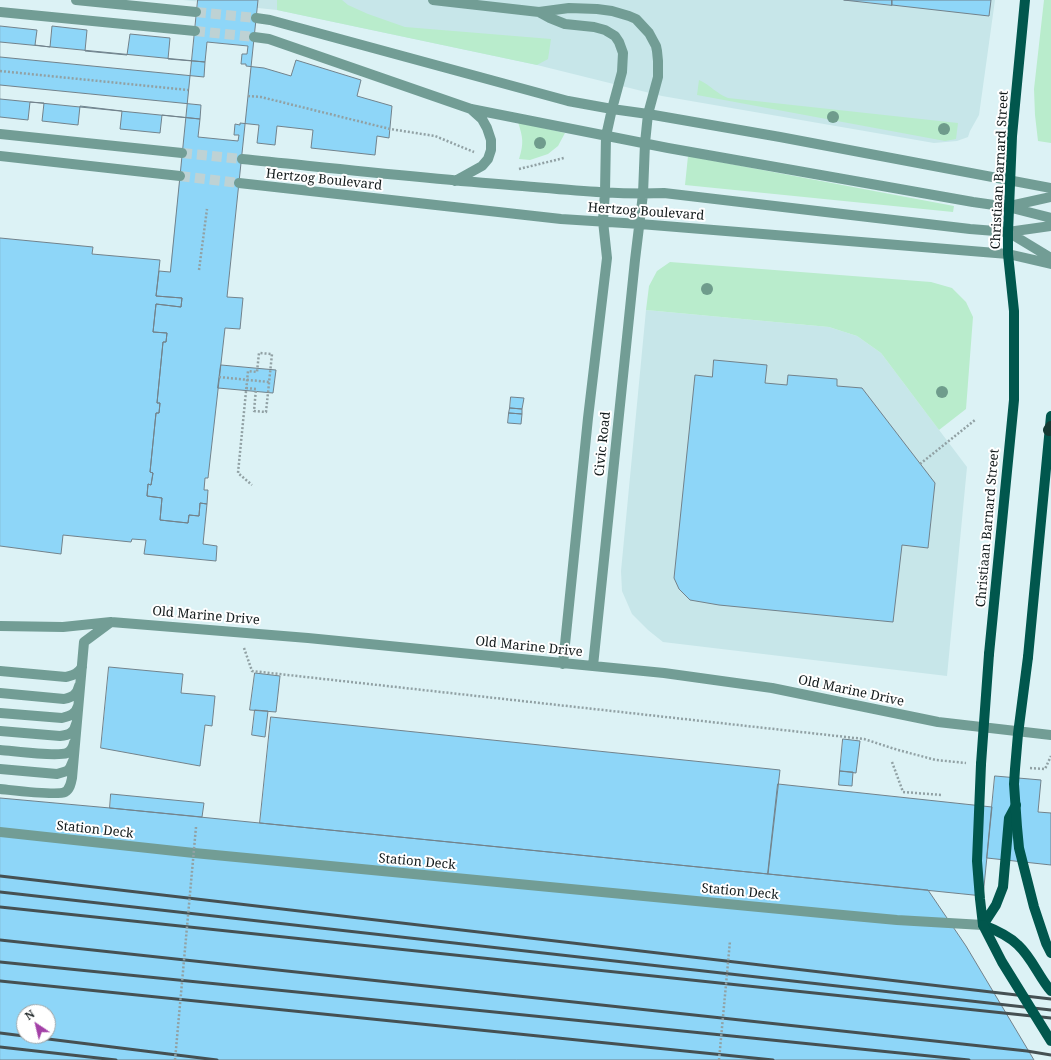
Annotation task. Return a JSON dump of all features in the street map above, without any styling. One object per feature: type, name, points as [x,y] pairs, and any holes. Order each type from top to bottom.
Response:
[{"type":"main road","name":"Christiaan Barnard Street","points":[[1025,0],[1012,136],[1008,207],[1008,254],[1014,311],[1014,400],[989,654],[981,764],[977,861],[983,925],[1002,962],[1051,1041]]},
{"type":"main road","points":[[1051,416],[1028,657],[1018,734],[1014,784],[1019,848],[1034,907],[1046,943],[1051,953]]},
{"type":"main road","points":[[1016,805],[1009,818],[1003,887],[996,905],[983,925],[1005,935],[1019,946],[1051,991]]},
{"type":"street","points":[[76,0],[196,12]]},
{"type":"street","points":[[433,0],[539,12]]},
{"type":"street","name":"Civic Road","points":[[539,12],[569,8],[597,9],[636,18],[649,33],[656,46],[658,61],[658,77],[648,114],[643,194],[593,666]]},
{"type":"street","points":[[0,12],[195,31]]},
{"type":"street","name":"Civic Road","points":[[539,12],[565,24],[594,27],[605,30],[615,36],[620,42],[623,53],[622,72],[606,136],[603,222],[607,258],[589,410],[563,664]]},
{"type":"street","points":[[256,18],[270,20],[568,101],[780,137],[1051,188]]},
{"type":"street","points":[[254,37],[269,39],[471,109],[606,136],[949,198],[1008,207],[1051,218]]},
{"type":"street","points":[[455,181],[482,166],[488,159],[491,150],[491,140],[487,128],[482,119],[471,109]]},
{"type":"street","points":[[0,134],[182,153]]},
{"type":"street","points":[[0,156],[180,176]]},
{"type":"street","points":[[242,159],[455,181],[605,192],[643,194],[664,193],[1008,232],[1051,226]]},
{"type":"street","name":"Hertzog Boulevard","points":[[239,183],[561,219],[1008,254],[1051,264]]},
{"type":"street","points":[[1008,207],[1051,197]]},
{"type":"street","points":[[1008,232],[1051,258]]},
{"type":"street","points":[[0,789],[55,794],[65,792],[69,788],[71,784],[74,758],[84,642],[111,622]]},
{"type":"street","name":"Old Marine Drive","points":[[0,626],[63,627],[111,622],[238,632],[664,673],[772,688],[938,722],[1051,736]]},
{"type":"street","points":[[0,671],[66,677],[76,674],[82,667]]},
{"type":"street","points":[[0,693],[64,699],[77,693],[80,683]]},
{"type":"street","points":[[0,713],[62,718],[72,715],[75,712],[78,702]]},
{"type":"street","points":[[0,731],[60,736],[70,734],[74,730],[77,720]]},
{"type":"street","points":[[0,750],[59,755],[72,749],[75,739]]},
{"type":"street","points":[[0,769],[57,774],[63,773],[70,768],[74,758]]},
{"type":"street","name":"Station Deck","points":[[0,832],[194,854],[897,920],[983,925]]},
{"type":"path","points":[[0,71],[188,90]]},
{"type":"path","points":[[248,96],[261,97],[390,129],[435,136],[474,152]]},
{"type":"path","points":[[518,169],[564,158]]},
{"type":"path","points":[[199,270],[207,209]]},
{"type":"path","points":[[246,388],[256,389],[254,411],[266,412],[272,354],[259,353],[257,372],[248,371],[246,388],[238,473],[252,485]]},
{"type":"path","points":[[219,377],[269,382]]},
{"type":"path","points":[[920,464],[975,420]]},
{"type":"path","points":[[238,632],[252,671],[864,739],[936,760],[966,763]]},
{"type":"path","points":[[1027,768],[1045,769],[1051,756]]},
{"type":"path","points":[[892,762],[903,792],[942,795]]},
{"type":"path","points":[[175,1060],[196,828]]},
{"type":"path","points":[[719,1060],[730,941]]},
{"type":"shaded area","points":[[183,0],[995,0],[979,115],[968,137],[957,141],[934,143],[662,96],[537,65],[277,10]]},
{"type":"shaded area","points":[[646,310],[829,327],[857,336],[881,353],[967,467],[947,676],[663,642],[632,614],[622,591],[621,571]]},
{"type":"green space","points":[[277,0],[342,0],[348,5],[368,14],[405,27],[551,39],[548,59],[537,65],[277,10]]},
{"type":"green space","points":[[1044,0],[1051,0],[1051,143],[1038,141],[1035,115],[1034,89]]},
{"type":"green space","points":[[699,80],[728,98],[958,123],[956,139],[945,141],[697,95]]},
{"type":"green space","points":[[518,122],[565,133],[558,146],[548,154],[530,160],[519,159],[522,149],[522,140]]},
{"type":"green space","points":[[688,156],[954,206],[953,212],[685,185]]},
{"type":"green space","points":[[670,262],[931,282],[952,288],[966,302],[973,317],[966,409],[939,430],[881,353],[857,336],[829,327],[646,310],[649,286],[657,271]]},
{"type":"building","points":[[198,0],[258,0],[227,297],[243,298],[240,329],[225,328],[208,478],[205,478],[204,490],[208,490],[207,504],[200,503],[199,516],[189,515],[188,523],[160,520],[162,498],[147,496],[148,484],[151,485],[153,473],[150,472],[156,413],[159,413],[160,403],[157,403],[163,342],[166,342],[167,333],[153,332],[156,304],[181,307],[182,298],[156,296],[159,271],[170,272]]},
{"type":"building","points":[[844,0],[892,0],[892,5]]},
{"type":"building","points":[[892,0],[991,0],[989,16],[892,5]]},
{"type":"building","points":[[0,26],[37,30],[35,45],[50,47],[52,26],[87,30],[85,51],[127,55],[130,34],[170,38],[168,59],[205,62],[207,42],[248,46],[247,54],[242,54],[241,64],[246,64],[246,66],[264,68],[291,76],[296,60],[361,80],[357,96],[392,106],[389,138],[377,136],[375,155],[311,148],[313,130],[277,126],[275,145],[257,143],[259,125],[240,123],[240,125],[235,124],[234,135],[239,135],[238,141],[198,137],[200,119],[162,115],[160,133],[120,129],[122,111],[80,106],[78,125],[42,121],[44,103],[30,102],[28,120],[0,117]]},
{"type":"building","points":[[0,42],[205,62],[204,77],[0,57]]},
{"type":"building","points":[[0,85],[201,105],[200,119],[0,99]]},
{"type":"building","points":[[0,238],[93,247],[92,254],[160,260],[156,296],[182,298],[181,307],[156,304],[153,332],[167,333],[166,342],[163,342],[157,403],[160,403],[159,413],[156,413],[150,472],[153,473],[151,485],[148,484],[147,496],[162,498],[160,520],[188,523],[189,515],[199,516],[200,503],[207,504],[203,544],[217,546],[216,561],[144,554],[146,540],[132,539],[131,542],[63,535],[61,554],[0,546]]},
{"type":"building","points":[[714,360],[767,365],[765,383],[787,385],[788,375],[837,379],[837,386],[862,388],[935,483],[928,548],[902,545],[893,622],[719,605],[690,600],[679,589],[674,578],[695,375],[712,377]]},
{"type":"building","points":[[221,365],[276,370],[273,393],[218,388]]},
{"type":"building","points":[[511,397],[524,398],[522,409],[510,408]]},
{"type":"building","points":[[510,408],[522,409],[522,414],[509,413]]},
{"type":"building","points":[[509,413],[522,414],[521,424],[508,423]]},
{"type":"building","points":[[109,667],[183,674],[181,693],[215,696],[212,726],[205,725],[200,766],[101,748]]},
{"type":"building","points":[[255,673],[280,676],[276,712],[250,710]]},
{"type":"building","points":[[255,710],[268,711],[265,737],[252,735]]},
{"type":"building","points":[[271,717],[780,770],[768,874],[260,823]]},
{"type":"building","points":[[843,739],[860,741],[856,773],[840,771]]},
{"type":"building","points":[[840,771],[853,772],[852,786],[839,785]]},
{"type":"building","points":[[995,776],[1041,780],[1038,812],[1051,813],[1051,865],[987,858]]},
{"type":"building","points":[[778,784],[992,807],[983,896],[768,874]]},
{"type":"building","points":[[111,794],[204,803],[202,817],[110,808]]},
{"type":"building","points":[[0,798],[928,890],[966,946],[1034,1060],[0,1060]]},
{"type":"tunnel","points":[[196,12],[256,18]]},
{"type":"tunnel","points":[[195,31],[254,37]]},
{"type":"tunnel","points":[[182,153],[242,159]]},
{"type":"tunnel","points":[[180,176],[239,183]]},
{"type":"railway","points":[[0,876],[1051,999]]},
{"type":"railway","points":[[0,892],[1051,1010]]},
{"type":"railway","points":[[0,907],[1051,1018]]},
{"type":"railway","points":[[0,940],[1027,1051],[1051,1055]]},
{"type":"railway","points":[[0,962],[969,1060]]},
{"type":"railway","points":[[0,981],[773,1060]]},
{"type":"railway","points":[[0,1033],[16,1035]]},
{"type":"railway","points":[[56,1040],[217,1060]]},
{"type":"railway","points":[[0,1047],[116,1060]]}]
